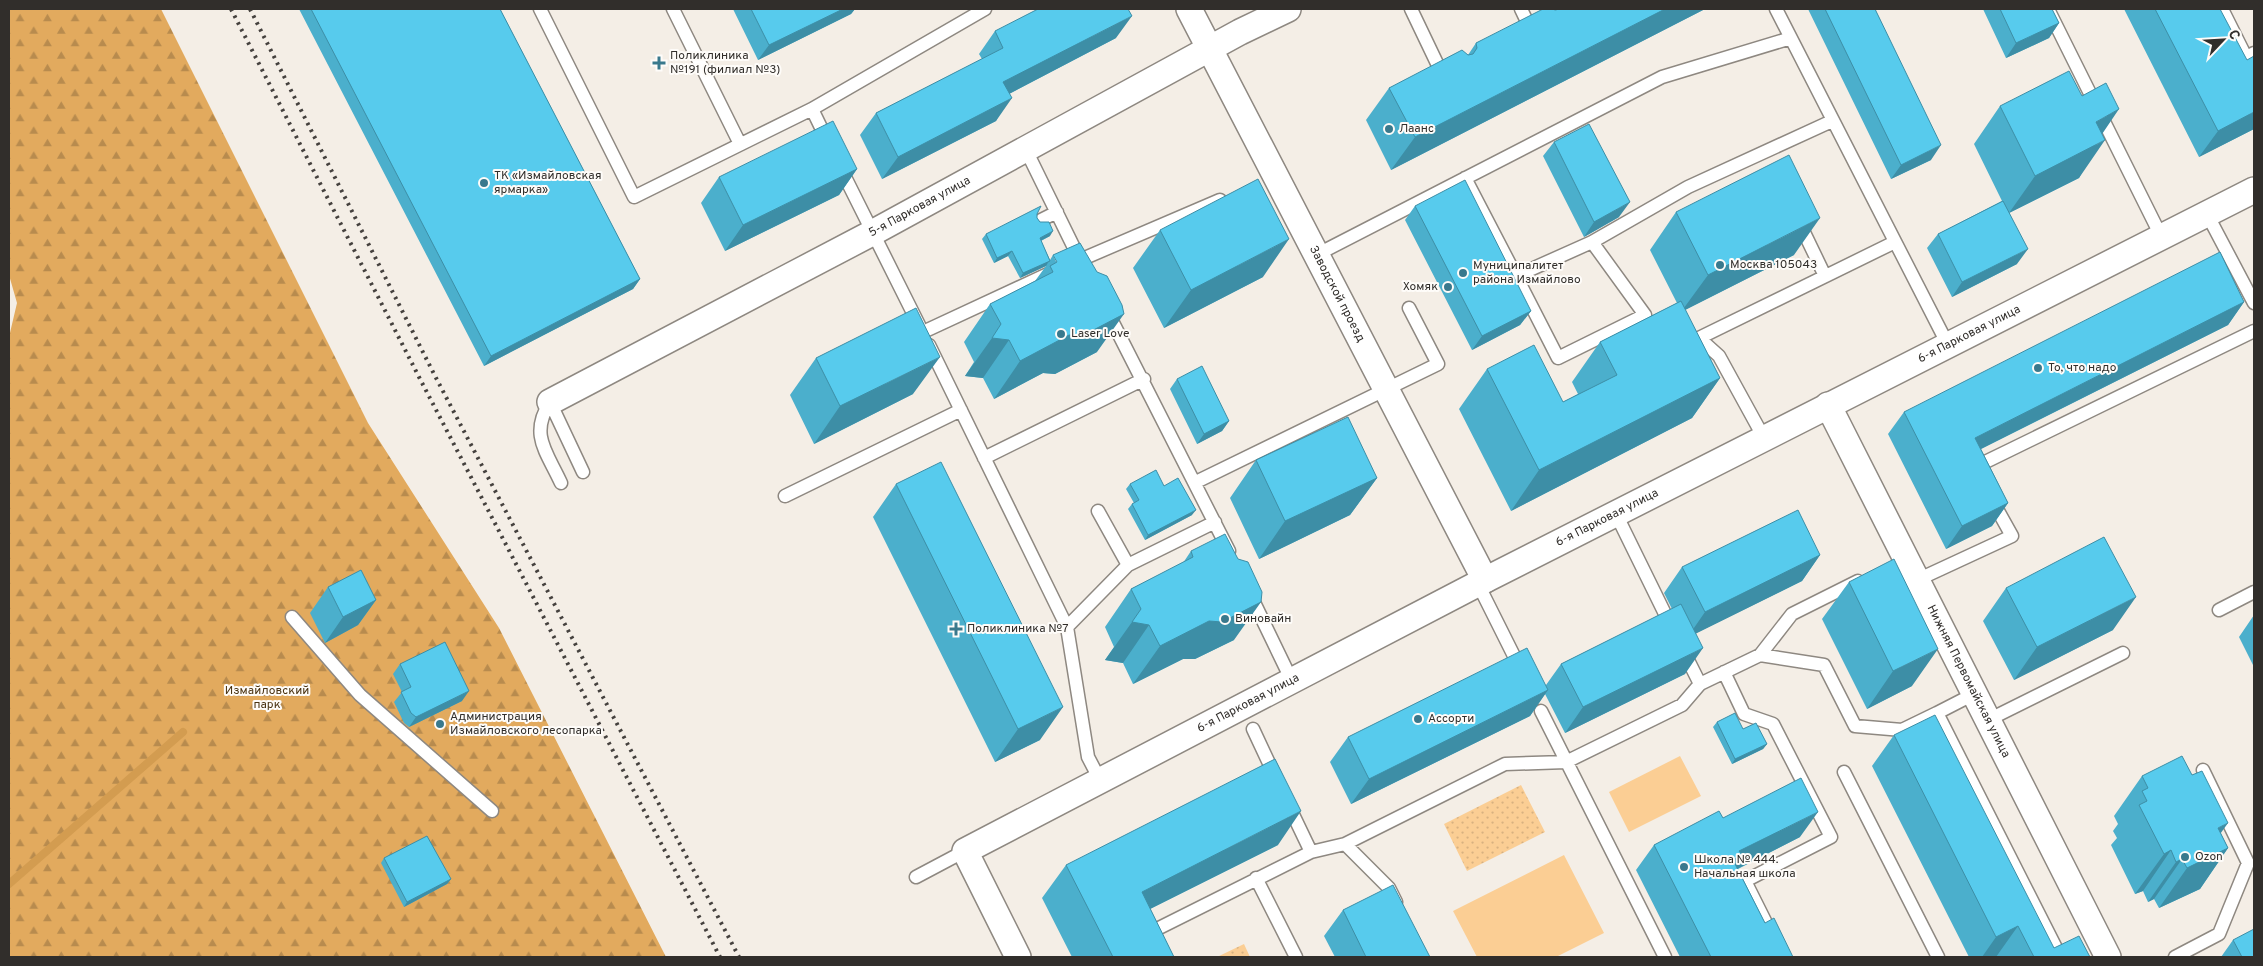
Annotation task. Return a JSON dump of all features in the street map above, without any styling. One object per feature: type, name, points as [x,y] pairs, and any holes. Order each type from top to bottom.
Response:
[{"type":"street","name":"Заводской проезд","points":[[1188,9],[1210,49],[1267,178],[1316,254],[1482,582]]},
{"type":"street","name":"5-я Парковая улица","points":[[550,402],[872,233],[1210,49],[1288,9]]},
{"type":"street","name":"6-я Парковая улица","points":[[965,851],[1482,582],[2254,190]]},
{"type":"street","name":"Нижняя Первомайская улица","points":[[1828,405],[1988,720],[2090,931],[2108,957]]},
{"type":"street","points":[[965,851],[1018,957]]},
{"type":"lane","points":[[540,9],[634,197],[812,109],[985,9]]},
{"type":"lane","points":[[673,9],[740,144]]},
{"type":"lane","points":[[1411,9],[1446,80]]},
{"type":"lane","points":[[1521,9],[1533,35]]},
{"type":"lane","points":[[1776,9],[1948,345]]},
{"type":"lane","points":[[2048,9],[2161,236]]},
{"type":"lane","points":[[2222,9],[2246,57],[2254,53]]},
{"type":"lane","points":[[1316,254],[1662,77],[1791,38]]},
{"type":"lane","points":[[812,109],[1067,627],[1088,757],[1100,780]]},
{"type":"lane","points":[[1516,276],[1592,242],[1688,187],[1767,158],[1832,121]]},
{"type":"lane","points":[[1026,150],[1082,263]]},
{"type":"lane","points":[[1465,178],[1558,358],[1649,317],[1592,242]]},
{"type":"lane","points":[[923,332],[1082,263],[1229,196]]},
{"type":"lane","points":[[1791,206],[1825,276]]},
{"type":"lane","points":[[1041,220],[1057,212]]},
{"type":"lane","points":[[2207,214],[2254,303]]},
{"type":"lane","points":[[1764,438],[1718,356],[1694,336],[1895,242]]},
{"type":"lane","points":[[1103,302],[1144,379],[1236,564]]},
{"type":"lane","points":[[1196,482],[1438,364],[1409,308]]},
{"type":"lane","points":[[1917,580],[2012,536],[1975,467],[2254,331]]},
{"type":"lane","points":[[984,458],[1144,379]]},
{"type":"lane","points":[[550,402],[584,472]]},
{"type":"lane","points":[[550,402],[542,415],[539,437],[561,483]]},
{"type":"lane","points":[[785,496],[961,410]]},
{"type":"lane","points":[[1098,511],[1128,565]]},
{"type":"lane","points":[[1616,514],[1671,626]]},
{"type":"lane","points":[[1067,627],[1128,565],[1215,522]]},
{"type":"lane","points":[[1146,957],[1137,939],[1311,852],[1345,844],[1504,764],[1566,762],[1682,705],[1700,684],[1760,655],[1792,614],[1867,577]]},
{"type":"lane","points":[[1244,581],[1292,681]]},
{"type":"lane","points":[[1482,582],[1528,686]]},
{"type":"lane","points":[[2219,610],[2254,592]]},
{"type":"lane","points":[[292,617],[360,695],[492,811]]},
{"type":"lane","points":[[1679,642],[1700,684]]},
{"type":"lane","points":[[1988,720],[2123,653]]},
{"type":"lane","points":[[1760,655],[1824,665],[1854,726],[1902,730],[1974,694]]},
{"type":"lane","points":[[1724,672],[1744,714],[1773,724],[1831,837],[1744,881],[1783,957]]},
{"type":"lane","points":[[1541,711],[1665,957]]},
{"type":"lane","points":[[1936,713],[2052,950],[2070,941]]},
{"type":"lane","points":[[1253,729],[1311,852]]},
{"type":"lane","points":[[2175,957],[2219,934],[2248,863],[2203,770]]},
{"type":"lane","points":[[1844,772],[1938,957]]},
{"type":"lane","points":[[1345,844],[1389,888],[1402,914]]},
{"type":"lane","points":[[916,876],[965,851]]},
{"type":"lane","points":[[1256,878],[1296,957]]},
{"type":"shaded area","points":[[1680,756],[1701,796],[1629,832],[1609,792]]},
{"type":"shaded area","points":[[1521,785],[1545,832],[1467,871],[1444,824]]},
{"type":"shaded area","points":[[1564,855],[1604,933],[1556,957],[1477,957],[1453,911]]},
{"type":"shaded area","points":[[1244,944],[1250,957],[1217,957]]},
{"type":"green space","name":"Измайловский парк","points":[[9,9],[161,9],[368,423],[499,628],[666,957],[9,957],[9,337],[17,303],[9,275]]},
{"type":"building","name":"ТК «Измайловская ярмарка»","points":[[311,9],[500,9],[640,279],[491,356]]},
{"type":"building","points":[[751,9],[843,9],[769,45]]},
{"type":"building","points":[[1038,9],[1128,9],[1132,16],[1003,82],[1012,98],[898,157],[876,113],[1003,48],[995,31]]},
{"type":"building","points":[[1543,9],[1665,9],[1415,137],[1389,88],[1462,50],[1468,55],[1473,54],[1477,48],[1476,43]]},
{"type":"building","points":[[1825,9],[1875,9],[1941,145],[1901,165]]},
{"type":"building","points":[[2000,9],[2052,9],[2059,23],[2016,43]]},
{"type":"building","points":[[2155,9],[2220,9],[2247,60],[2254,56],[2254,112],[2218,131]]},
{"type":"building","points":[[2069,71],[2082,96],[2106,83],[2119,109],[2096,122],[2105,140],[2035,176],[2000,106]]},
{"type":"building","points":[[833,121],[857,169],[743,225],[719,177]]},
{"type":"building","points":[[1589,124],[1630,202],[1594,222],[1554,142]]},
{"type":"building","points":[[1789,155],[1820,218],[1708,275],[1676,212]]},
{"type":"building","points":[[1258,179],[1289,239],[1191,290],[1160,230]]},
{"type":"building","name":"Муниципалитет района Измайлово","points":[[1465,180],[1531,311],[1482,336],[1415,206]]},
{"type":"building","points":[[2003,201],[2028,249],[1962,282],[1938,234]]},
{"type":"building","points":[[1041,206],[1037,218],[1040,222],[1049,222],[1053,231],[1040,238],[1050,261],[1023,273],[1012,251],[997,258],[986,234]]},
{"type":"building","points":[[1080,243],[1097,272],[1107,276],[1122,305],[1124,314],[1082,336],[1069,335],[1020,361],[1009,340],[992,338],[1001,324],[990,304],[1053,272],[1050,266],[1057,262],[1053,255]]},
{"type":"building","points":[[2220,252],[2244,302],[1975,438],[2008,503],[1962,526],[1904,412]]},
{"type":"building","points":[[1681,301],[1720,378],[1539,470],[1487,369],[1534,345],[1563,402],[1617,375],[1600,342]]},
{"type":"building","points":[[916,308],[940,357],[840,406],[816,358]]},
{"type":"building","points":[[1202,366],[1229,421],[1204,434],[1177,379]]},
{"type":"building","points":[[1348,417],[1377,478],[1285,521],[1256,460]]},
{"type":"building","points":[[941,462],[1063,707],[1018,729],[896,484]]},
{"type":"building","points":[[1156,470],[1164,486],[1178,478],[1196,510],[1148,535],[1132,504],[1139,500],[1130,484]]},
{"type":"building","points":[[1798,510],[1820,555],[1705,612],[1682,567]]},
{"type":"building","points":[[1225,534],[1238,559],[1248,562],[1262,592],[1261,602],[1222,622],[1209,621],[1160,646],[1149,625],[1132,622],[1141,609],[1131,589],[1193,557],[1191,551]]},
{"type":"building","points":[[2104,537],[2136,597],[2037,647],[2006,588]]},
{"type":"building","points":[[1894,559],[1938,649],[1893,671],[1849,582]]},
{"type":"building","points":[[361,570],[376,600],[343,617],[328,587]]},
{"type":"building","points":[[1681,604],[1703,648],[1583,707],[1561,664]]},
{"type":"building","points":[[445,642],[469,691],[416,717],[411,713],[401,692],[411,687],[400,664]]},
{"type":"building","points":[[1527,648],[1548,690],[1369,779],[1348,737]]},
{"type":"building","points":[[1735,713],[1743,729],[1756,723],[1767,744],[1735,759],[1717,722]]},
{"type":"building","points":[[1935,715],[2054,948],[2079,936],[2090,957],[2034,957],[2018,926],[1996,937],[1894,735]]},
{"type":"building","points":[[2182,756],[2192,775],[2202,771],[2228,823],[2218,828],[2228,848],[2187,868],[2182,859],[2176,862],[2171,850],[2164,854],[2139,805],[2147,801],[2142,791],[2148,788],[2142,776]]},
{"type":"building","points":[[1275,759],[1301,811],[1142,892],[1174,957],[1113,957],[1066,865]]},
{"type":"building","points":[[1801,778],[1818,812],[1739,851],[1742,855],[1733,860],[1765,923],[1774,918],[1793,957],[1711,957],[1654,845],[1719,811],[1723,818]]},
{"type":"building","points":[[427,836],[451,879],[407,902],[384,858]]},
{"type":"building","points":[[1393,885],[1430,957],[1366,957],[1343,910]]},
{"type":"building","points":[[2254,929],[2254,957],[2242,957],[2233,940]]},
{"type":"waterway","points":[[9,884],[183,732]]},
{"type":"railway","points":[[231,9],[419,377],[720,957]]},
{"type":"railway","points":[[250,9],[434,374],[739,957]]},
{"type":"place","name":"Поликлиника №191 (филиал №3)","points":[[659,63]]},
{"type":"place","name":"Лаанс","points":[[1389,129]]},
{"type":"place","name":"ТК «Измайловская ярмарка»","points":[[484,183]]},
{"type":"place","name":"Москва 105043","points":[[1720,265]]},
{"type":"place","name":"Муниципалитет района Измайлово","points":[[1463,273]]},
{"type":"place","name":"Хомяк","points":[[1448,287]]},
{"type":"place","name":"Laser Love","points":[[1061,334]]},
{"type":"place","name":"То, что надо","points":[[2038,368]]},
{"type":"place","name":"Виновайн","points":[[1225,619]]},
{"type":"place","name":"Поликлиника №7","points":[[956,629]]},
{"type":"place","name":"Ассорти","points":[[1418,719]]},
{"type":"place","name":"Администрация Измайловского лесопарка","points":[[440,724]]},
{"type":"place","name":"Ozon","points":[[2185,857]]},
{"type":"place","name":"Школа № 444. Начальная школа","points":[[1684,867]]}]
